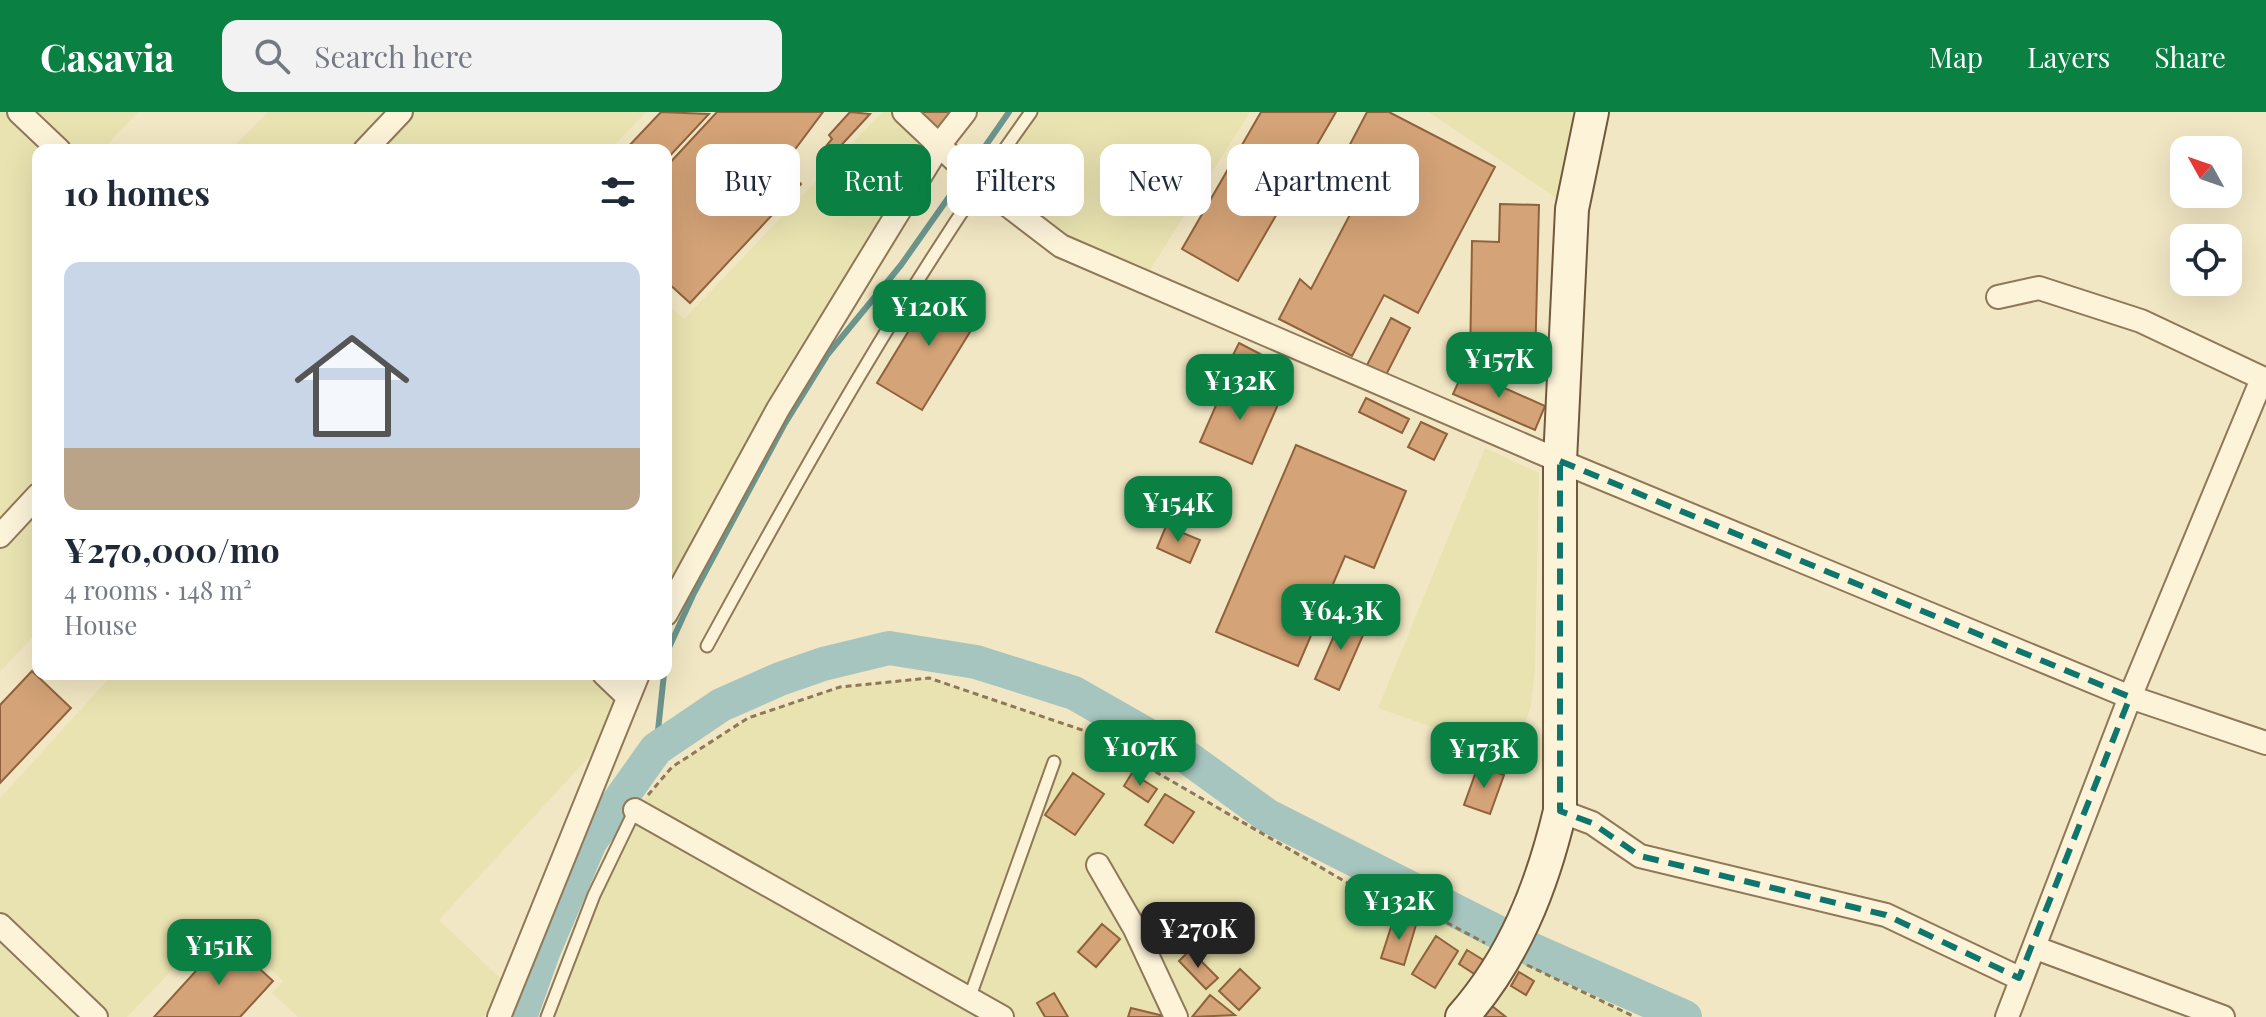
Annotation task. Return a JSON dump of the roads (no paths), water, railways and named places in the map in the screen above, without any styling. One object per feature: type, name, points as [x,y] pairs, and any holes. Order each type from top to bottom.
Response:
[{"type":"street","points":[[19,112],[53,144]]},
{"type":"street","points":[[371,144],[401,112]]},
{"type":"street","points":[[904,112],[947,152]]},
{"type":"street","points":[[672,603],[778,409],[965,112]]},
{"type":"street","points":[[1462,1017],[1509,956],[1548,861],[1560,811],[1560,461],[1572,209],[1592,112]]},
{"type":"street","points":[[1022,216],[1061,246],[1560,461],[2130,697],[2266,743]]},
{"type":"street","points":[[1998,297],[2039,288],[2141,321],[2264,380],[2130,697],[2036,948],[2019,978],[2007,1017]]},
{"type":"street","points":[[0,536],[32,501]]},
{"type":"street","points":[[610,680],[627,696]]},
{"type":"street","points":[[499,1017],[635,680]]},
{"type":"street","points":[[635,810],[1002,1017]]},
{"type":"street","points":[[1560,811],[1592,823],[1640,856],[1886,915],[2019,978]]},
{"type":"street","points":[[1098,865],[1135,929],[1176,1017]]},
{"type":"street","points":[[0,925],[96,1017]]},
{"type":"street","points":[[2036,948],[2223,1017]]},
{"type":"lane","points":[[1008,144],[1031,112]]},
{"type":"lane","points":[[707,646],[818,444],[960,216]]},
{"type":"lane","points":[[969,999],[1054,762]]},
{"type":"lane","points":[[547,1017],[594,895],[635,810]]},
{"type":"waterway","points":[[987,144],[1009,112]]},
{"type":"waterway","points":[[672,641],[694,593],[784,425],[828,354],[901,265],[947,200]]},
{"type":"waterway","points":[[520,1017],[544,950],[590,842],[656,749],[721,705],[780,679],[823,664],[889,648],[976,662],[1074,693],[1188,758],[1268,816],[1533,950],[1685,1017]]},
{"type":"waterway","points":[[656,749],[663,680]]}]
